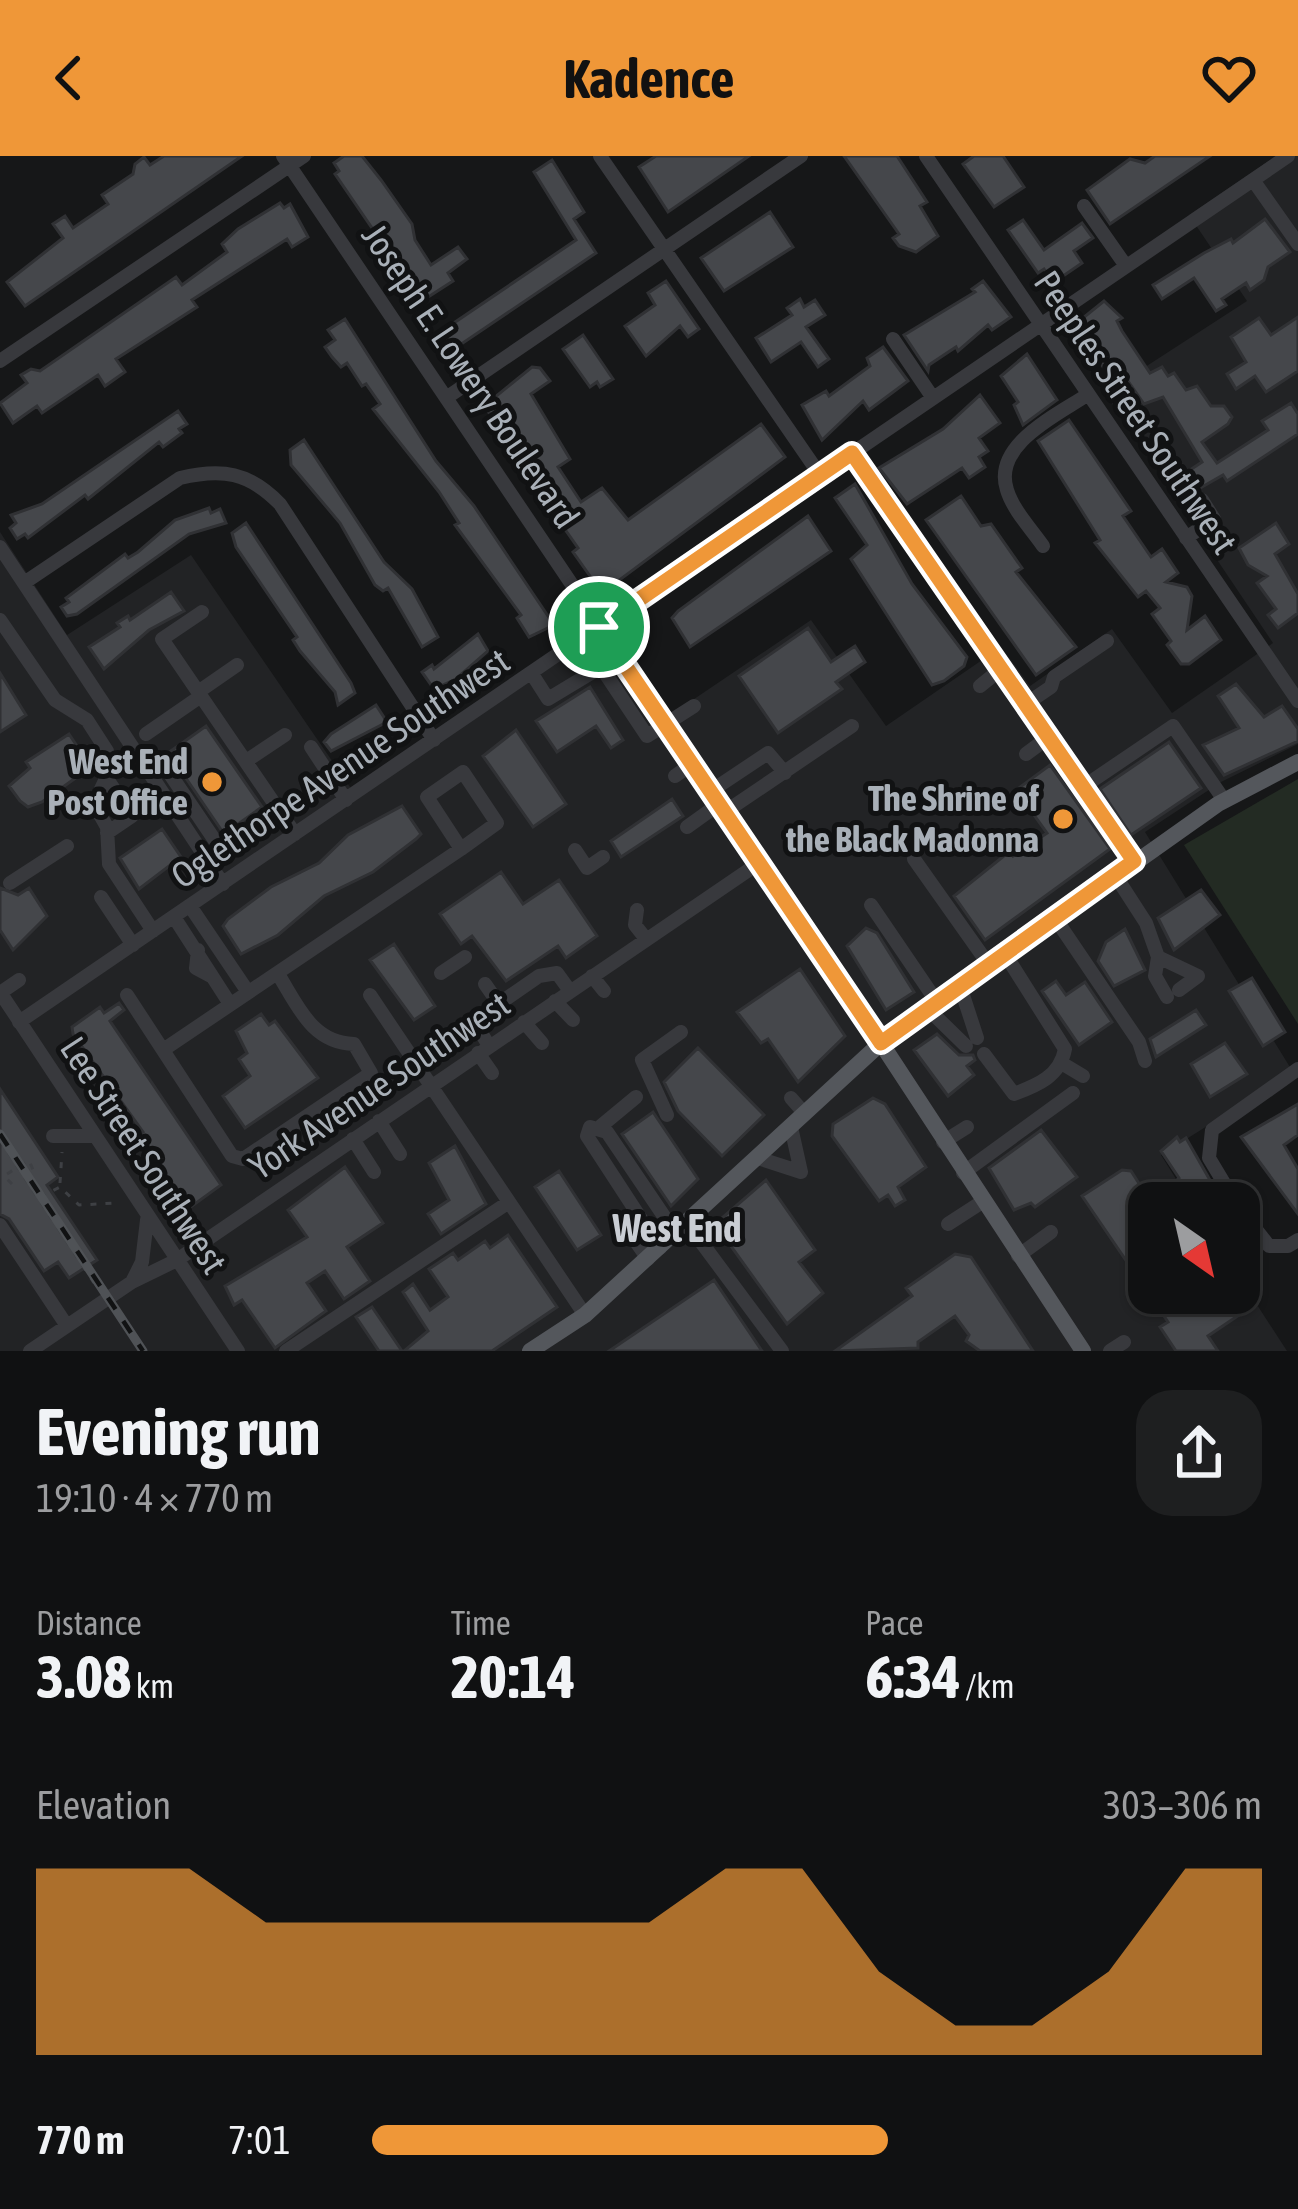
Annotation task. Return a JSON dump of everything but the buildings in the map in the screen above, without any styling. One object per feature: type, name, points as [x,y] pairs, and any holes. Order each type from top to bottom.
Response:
[{"type":"main road","points":[[530,1351],[585,1316],[881,1043],[1224,800],[1298,762]]},
{"type":"main road","name":"Joseph E. Lowery Boulevard","points":[[881,1043],[1083,1351]]},
{"type":"street","points":[[0,361],[286,161],[304,156]]},
{"type":"street","points":[[600,156],[820,475]]},
{"type":"street","points":[[446,398],[801,156]]},
{"type":"street","name":"Peeples Street Southwest","points":[[926,156],[1298,701]]},
{"type":"street","name":"Oglethorpe Avenue Southwest","points":[[20,1022],[1288,156]]},
{"type":"street","name":"Joseph E. Lowery Boulevard","points":[[286,161],[759,863],[777,903],[881,1043]]},
{"type":"street","points":[[1252,180],[1298,244]]},
{"type":"street","points":[[1084,206],[1126,266]]},
{"type":"street","points":[[893,339],[933,398]]},
{"type":"street","points":[[1043,546],[1006,489],[1006,473],[1016,447],[1087,395]]},
{"type":"street","points":[[852,453],[1134,861]]},
{"type":"street","points":[[24,584],[180,478],[210,471],[244,476],[280,504],[434,740]]},
{"type":"street","points":[[1186,538],[1214,519],[1202,500]]},
{"type":"street","points":[[0,547],[214,852]]},
{"type":"street","points":[[202,612],[162,639],[296,834]]},
{"type":"street","points":[[0,620],[55,700],[87,720],[107,751],[107,779],[94,804],[107,833],[109,864],[153,932]]},
{"type":"street","points":[[1025,704],[1107,641]]},
{"type":"street","points":[[146,734],[237,665]]},
{"type":"street","points":[[532,674],[548,699],[601,667],[647,736],[694,706]]},
{"type":"street","points":[[980,686],[1001,669]]},
{"type":"street","points":[[718,803],[784,773],[853,726]]},
{"type":"street","points":[[1083,787],[1173,726],[1224,800]]},
{"type":"street","points":[[246,761],[284,735]]},
{"type":"street","points":[[1026,754],[1049,737]]},
{"type":"street","points":[[311,746],[346,800]]},
{"type":"street","points":[[687,827],[768,753],[784,773]]},
{"type":"street","points":[[675,776],[692,764]]},
{"type":"street","points":[[163,1049],[278,974],[461,849],[497,823],[463,772],[427,796],[461,849]]},
{"type":"street","points":[[170,773],[214,852],[223,884]]},
{"type":"street","points":[[107,779],[132,816],[107,833]]},
{"type":"street","points":[[10,883],[67,846]]},
{"type":"street","points":[[574,850],[587,868],[603,857]]},
{"type":"street","points":[[914,859],[989,965]]},
{"type":"street","name":"York Avenue Southwest","points":[[30,1351],[132,1282],[177,1260],[431,1086],[457,1060],[483,1050],[759,863]]},
{"type":"street","points":[[1115,875],[1146,923],[1158,957],[1155,976],[1173,993],[1198,976],[1158,957]]},
{"type":"street","points":[[101,897],[133,945]]},
{"type":"street","points":[[871,905],[932,1006],[972,1042],[960,986]]},
{"type":"street","points":[[190,907],[248,992]]},
{"type":"street","points":[[174,917],[197,950],[196,968],[211,976],[230,1004]]},
{"type":"street","points":[[1055,918],[1139,1042],[1145,1061]]},
{"type":"street","points":[[631,920],[646,939]]},
{"type":"street","points":[[625,954],[637,971]]},
{"type":"street","points":[[983,1057],[1014,1094],[1042,1083],[1063,1064],[1066,1049],[1042,1027],[1005,954]]},
{"type":"street","points":[[441,973],[465,957]]},
{"type":"street","points":[[492,1072],[474,1021],[539,976],[557,973],[570,991]]},
{"type":"street","points":[[127,995],[236,1160],[371,1073],[354,1044],[336,1044],[314,1032],[278,974]]},
{"type":"street","points":[[592,976],[604,991]]},
{"type":"street","points":[[0,993],[19,980]]},
{"type":"street","points":[[485,984],[499,1004]]},
{"type":"street","name":"Lee Street Southwest","points":[[0,993],[238,1351]]},
{"type":"street","points":[[370,995],[585,1316]]},
{"type":"street","points":[[555,1001],[573,1020]]},
{"type":"street","points":[[524,1022],[542,1043]]},
{"type":"street","points":[[667,1115],[642,1060],[681,1032]]},
{"type":"street","points":[[1063,1064],[1083,1076]]},
{"type":"street","points":[[1224,1182],[1209,1158],[1212,1130],[1298,1069]]},
{"type":"street","points":[[963,1173],[1072,1093]]},
{"type":"street","points":[[636,1096],[601,1126],[590,1127],[587,1136],[654,1253]]},
{"type":"street","points":[[758,1158],[802,1175],[798,1120],[790,1098]]},
{"type":"street","points":[[380,1121],[400,1154]]},
{"type":"street","points":[[601,1126],[782,1351]]},
{"type":"street","points":[[943,1142],[967,1127]]},
{"type":"street","points":[[53,1136],[95,1136]]},
{"type":"street","points":[[353,1139],[374,1172]]},
{"type":"street","points":[[714,1171],[729,1184]]},
{"type":"street","points":[[286,1351],[509,1202]]},
{"type":"street","points":[[948,1225],[982,1202]]},
{"type":"street","points":[[132,1282],[142,1262],[146,1214]]},
{"type":"street","points":[[0,1225],[67,1326]]},
{"type":"street","points":[[1018,1256],[1051,1232]]},
{"type":"street","points":[[630,1233],[654,1253]]},
{"type":"street","points":[[1260,1234],[1269,1246],[1288,1246],[1298,1240]]},
{"type":"path","points":[[74,1136],[59,1156],[60,1186],[79,1205],[117,1203]]},
{"type":"path","points":[[0,1140],[106,1300]]},
{"type":"path","points":[[12,1184],[4,1176],[28,1160],[33,1170]]},
{"type":"path","points":[[38,1198],[60,1186]]},
{"type":"shaded area","points":[[1276,156],[1298,156],[1298,744],[1221,782],[1145,832],[1293,1072],[1161,1155],[1178,1182],[1128,1182],[1128,1314],[1260,1314],[1260,1309],[1287,1351],[0,1351],[0,532],[67,635],[191,555],[352,790],[606,619],[669,716],[811,620],[886,726],[1001,647],[1030,686],[1112,629],[1172,713],[1273,643],[1105,393],[1247,301],[1189,215]]},
{"type":"shaded area","points":[[1298,779],[1298,1024],[1184,845]]},
{"type":"railway","points":[[0,1134],[143,1351]]},
{"type":"place","name":"West End Post Office","points":[[212,782]]},
{"type":"place","name":"The Shrine of the Black Madonna","points":[[1063,819]]},
{"type":"district","name":"West End","points":[[677,1228]]},
{"type":"route","points":[[852,453],[1134,861],[881,1043],[599,627],[852,453]]}]
